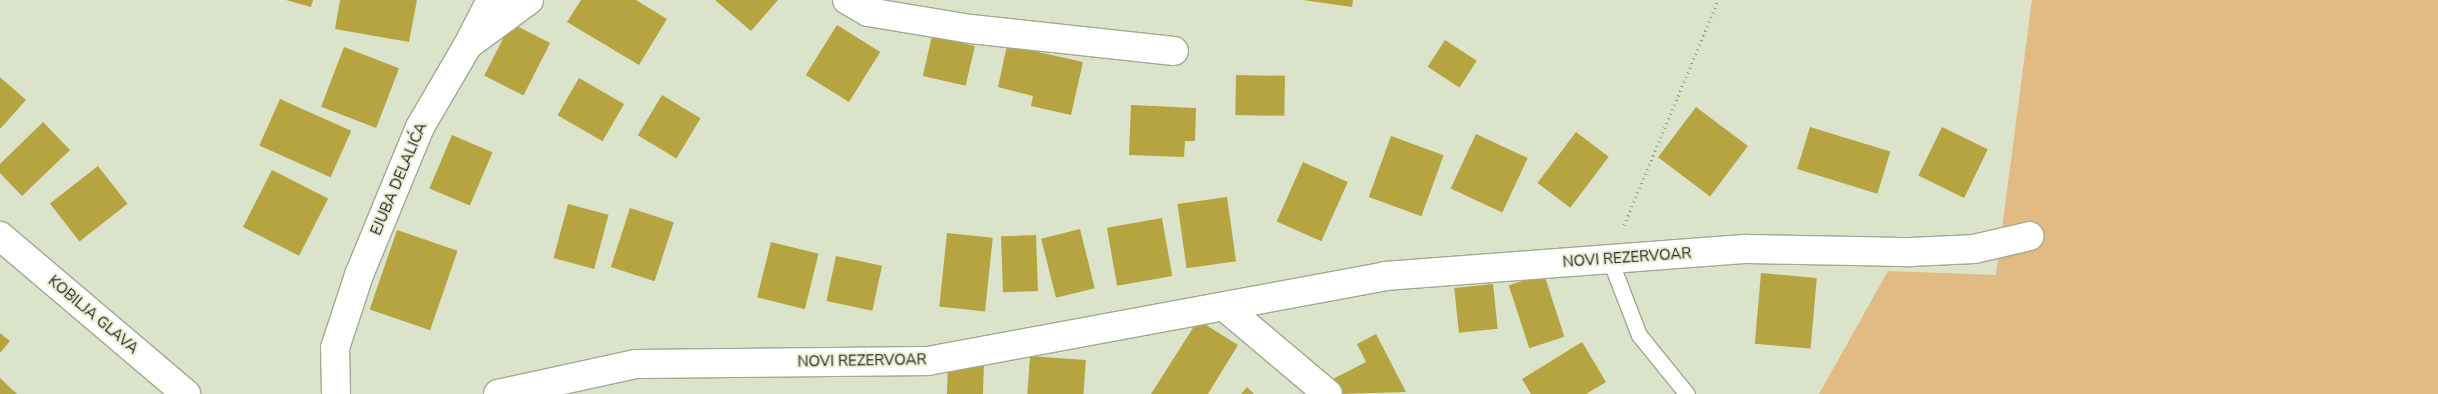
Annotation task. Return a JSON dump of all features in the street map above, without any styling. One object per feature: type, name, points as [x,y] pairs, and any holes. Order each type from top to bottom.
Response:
[{"type":"street","points":[[468,45],[490,0]]},
{"type":"street","name":"EJUBA DELALIĆA","points":[[336,394],[335,348],[359,275],[420,127],[468,45],[529,0]]},
{"type":"street","points":[[848,0],[868,12],[971,29],[1174,51]]},
{"type":"street","name":"KOBILJA GLAVA","points":[[0,236],[186,394]]},
{"type":"street","name":"NOVI REZERVOAR","points":[[498,394],[636,364],[928,361],[1226,308],[1385,276],[1748,248],[1910,252],[1974,249],[2030,236]]},
{"type":"street","points":[[1226,308],[1328,394]]},
{"type":"lane","points":[[1610,260],[1639,335],[1687,394]]},
{"type":"path","points":[[1610,260],[1670,108],[1718,0]]},
{"type":"shaded area","points":[[2032,0],[2438,0],[2438,394],[1819,394],[1888,271],[1996,275]]},
{"type":"building","points":[[286,0],[313,0],[311,7]]},
{"type":"building","points":[[340,0],[417,0],[409,42],[335,29]]},
{"type":"building","points":[[581,0],[636,0],[667,19],[639,65],[567,22]]},
{"type":"building","points":[[715,0],[778,0],[751,31]]},
{"type":"building","points":[[1303,0],[1353,0],[1352,7]]},
{"type":"building","points":[[511,23],[550,43],[523,96],[484,76]]},
{"type":"building","points":[[837,25],[880,52],[849,102],[806,75]]},
{"type":"building","points":[[932,36],[975,46],[966,86],[923,76]]},
{"type":"building","points":[[1445,40],[1477,61],[1459,88],[1428,67]]},
{"type":"building","points":[[1007,45],[1083,62],[1071,115],[1031,106],[1033,96],[998,87]]},
{"type":"building","points":[[344,47],[399,68],[376,128],[321,107]]},
{"type":"building","points":[[1236,75],[1285,76],[1284,116],[1235,115]]},
{"type":"building","points":[[0,77],[26,100],[0,129]]},
{"type":"building","points":[[579,78],[624,104],[603,141],[558,115]]},
{"type":"building","points":[[662,95],[701,118],[676,158],[638,135]]},
{"type":"building","points":[[280,99],[351,131],[331,177],[259,146]]},
{"type":"building","points":[[1131,105],[1196,108],[1195,141],[1185,141],[1184,157],[1129,155]]},
{"type":"building","points":[[1696,107],[1748,146],[1710,196],[1658,157]]},
{"type":"building","points":[[43,122],[70,150],[22,196],[0,173],[0,164]]},
{"type":"building","points":[[1810,127],[1890,152],[1877,194],[1797,169]]},
{"type":"building","points":[[1942,127],[1988,149],[1964,198],[1918,176]]},
{"type":"building","points":[[1576,132],[1609,157],[1570,208],[1537,183]]},
{"type":"building","points":[[1476,134],[1528,158],[1502,212],[1451,188]]},
{"type":"building","points":[[452,135],[493,152],[470,206],[429,188]]},
{"type":"building","points":[[1391,136],[1444,155],[1421,216],[1369,197]]},
{"type":"building","points":[[1303,162],[1348,182],[1321,241],[1277,221]]},
{"type":"building","points":[[98,166],[128,204],[79,241],[50,204]]},
{"type":"building","points":[[272,170],[328,199],[299,256],[243,227]]},
{"type":"building","points":[[1227,197],[1236,261],[1187,268],[1177,204]]},
{"type":"building","points":[[568,204],[609,215],[594,269],[554,258]]},
{"type":"building","points":[[630,208],[674,222],[655,281],[611,267]]},
{"type":"building","points":[[1162,218],[1172,276],[1117,286],[1107,228]]},
{"type":"building","points":[[1080,229],[1095,288],[1056,298],[1041,239]]},
{"type":"building","points":[[397,230],[458,251],[430,330],[370,309]]},
{"type":"building","points":[[947,233],[993,238],[985,311],[939,307]]},
{"type":"building","points":[[1036,235],[1038,291],[1003,292],[1001,236]]},
{"type":"building","points":[[771,242],[819,254],[805,309],[757,297]]},
{"type":"building","points":[[836,256],[882,266],[872,311],[826,301]]},
{"type":"building","points":[[1761,273],[1817,278],[1811,349],[1755,344]]},
{"type":"building","points":[[1544,274],[1564,337],[1529,348],[1509,285]]},
{"type":"building","points":[[1493,284],[1498,329],[1459,333],[1454,288]]},
{"type":"building","points":[[1198,320],[1238,345],[1208,394],[1151,394]]},
{"type":"building","points":[[0,333],[10,341],[0,353]]},
{"type":"building","points":[[1376,334],[1406,392],[1339,394],[1331,380],[1366,362],[1357,344]]},
{"type":"building","points":[[1582,342],[1606,382],[1586,394],[1531,394],[1522,379]]},
{"type":"building","points":[[1030,356],[1086,360],[1083,394],[1027,394]]},
{"type":"building","points":[[948,363],[984,364],[983,394],[947,394]]},
{"type":"building","points":[[0,378],[17,394],[0,394]]},
{"type":"building","points":[[1247,387],[1254,394],[1241,394]]}]
